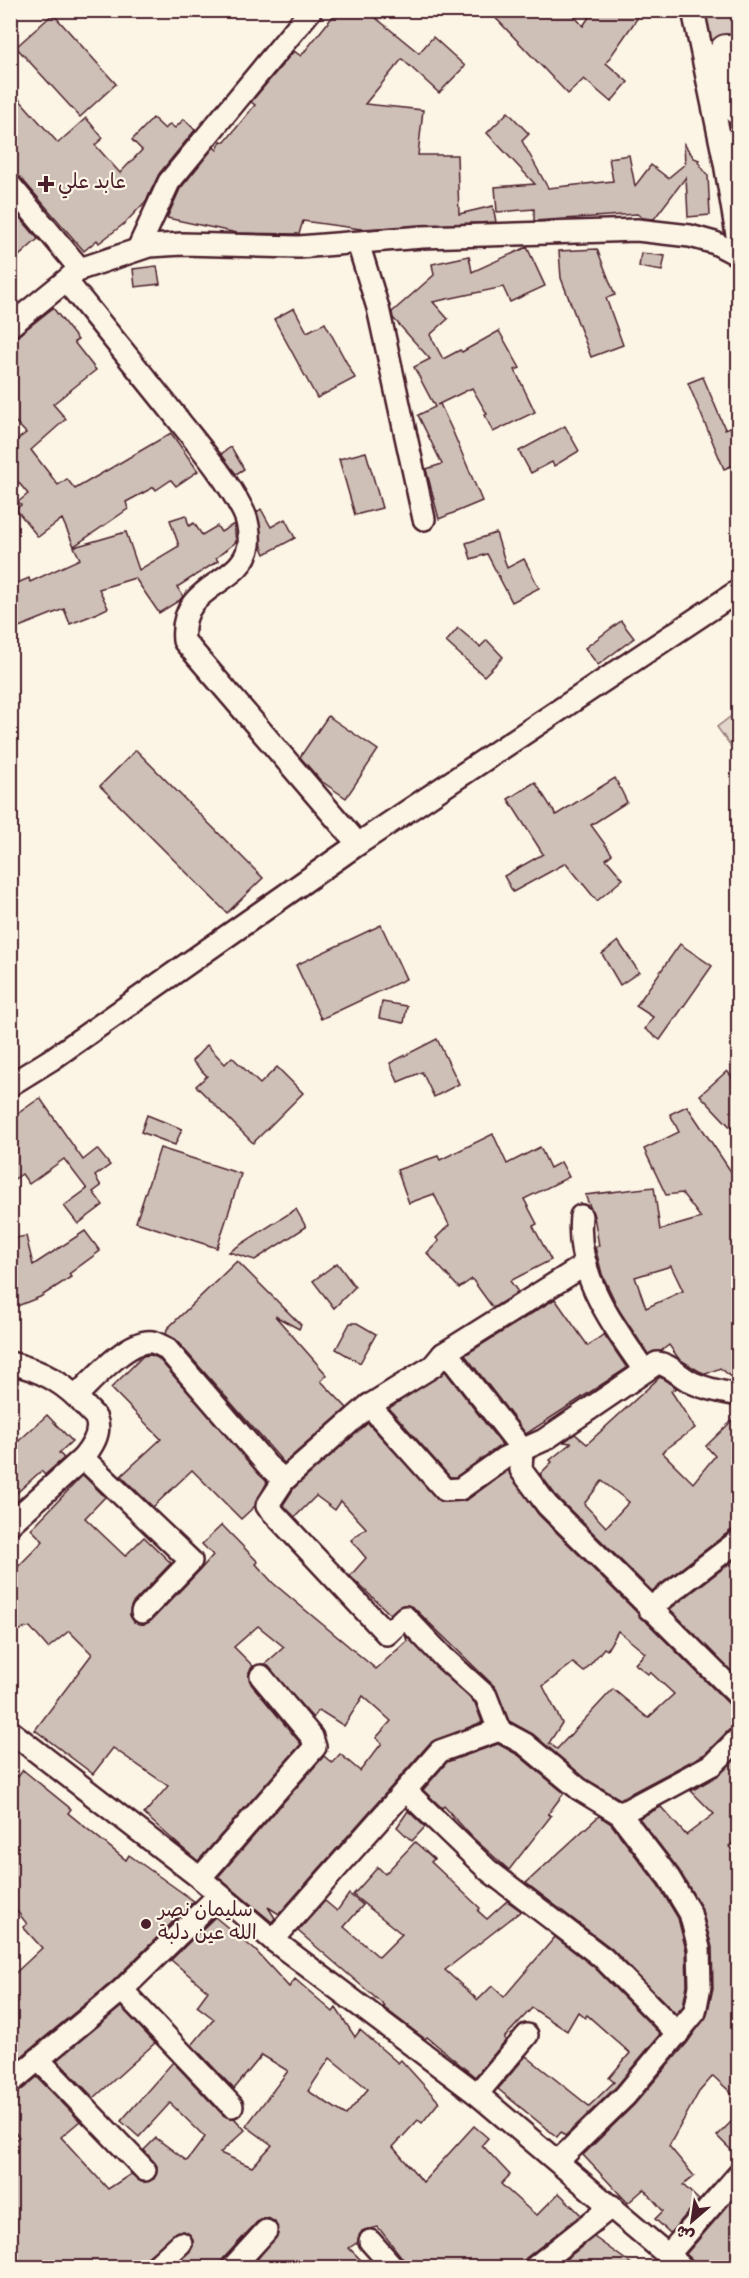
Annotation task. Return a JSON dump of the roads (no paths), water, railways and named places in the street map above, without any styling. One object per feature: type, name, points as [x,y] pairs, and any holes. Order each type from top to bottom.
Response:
[{"type":"highway","points":[[726,51],[738,108]]},
{"type":"street","points":[[138,249],[170,182],[311,10]]},
{"type":"street","points":[[693,10],[725,163],[738,241]]},
{"type":"street","points":[[10,185],[73,275],[221,473],[244,512],[249,538],[243,560],[191,604],[184,617],[184,641],[358,844]]},
{"type":"street","points":[[10,326],[73,275],[138,249],[182,244],[299,247],[422,237],[637,230],[690,236],[715,243],[738,255]]},
{"type":"street","points":[[358,243],[378,308],[424,519]]},
{"type":"street","points":[[10,1085],[52,1059],[358,844],[738,591]]},
{"type":"street","points":[[580,1216],[579,1235],[586,1264],[601,1306],[644,1370]]},
{"type":"street","points":[[558,2161],[625,2097],[694,2012],[700,1986],[699,1948],[690,1913],[669,1878],[620,1814],[579,1789],[525,1744],[499,1730],[486,1696],[444,1658],[405,1617],[387,1634],[267,1506],[284,1480],[369,1405],[432,1366],[443,1354],[586,1264]]},
{"type":"street","points":[[76,1396],[105,1368],[133,1346],[153,1342],[166,1348],[268,1466],[284,1480]]},
{"type":"street","points":[[443,1354],[453,1361],[522,1449],[521,1470],[531,1486],[650,1609],[738,1695]]},
{"type":"street","points":[[369,1405],[445,1490],[460,1489],[504,1458],[544,1440],[657,1363],[665,1364],[694,1384],[708,1390],[738,1395]]},
{"type":"street","points":[[10,1364],[24,1366],[62,1384],[96,1419],[97,1433],[93,1446],[83,1458],[10,1524]]},
{"type":"street","points":[[83,1458],[191,1561],[142,1612]]},
{"type":"street","points":[[650,1609],[738,1541]]},
{"type":"street","points":[[200,1878],[315,1747],[312,1737],[261,1676]]},
{"type":"street","points":[[273,1940],[440,1751],[499,1730]]},
{"type":"street","points":[[10,1731],[200,1878],[273,1940],[477,2094],[675,2261],[738,2175]]},
{"type":"street","points":[[620,1814],[713,1764],[738,1739]]},
{"type":"street","points":[[406,1791],[488,1870],[603,1958],[678,2034]]},
{"type":"street","points":[[10,2082],[122,1990],[219,1895]]},
{"type":"street","points":[[122,1990],[232,2106]]},
{"type":"street","points":[[477,2094],[527,2035]]},
{"type":"street","points":[[38,2059],[146,2169]]},
{"type":"street","points":[[534,2268],[612,2206]]},
{"type":"street","points":[[232,2268],[266,2231]]},
{"type":"street","points":[[370,2241],[394,2268]]},
{"type":"street","points":[[154,2268],[180,2243]]},
{"type":"tunnel","points":[[718,10],[726,51]]},
{"type":"place","name":"عابد علي","points":[[46,184]]},
{"type":"place","name":"سليمان نصر الله عين دلبة","points":[[146,1924]]}]
